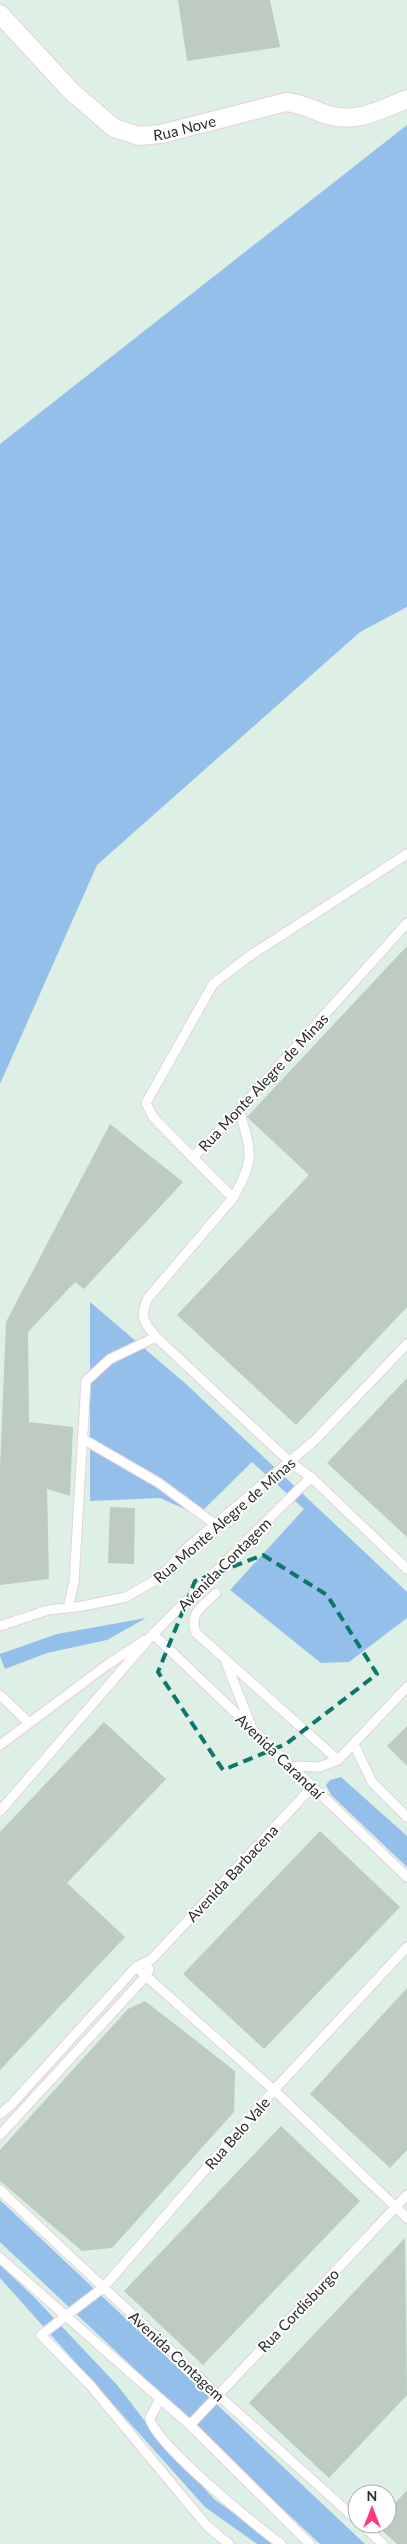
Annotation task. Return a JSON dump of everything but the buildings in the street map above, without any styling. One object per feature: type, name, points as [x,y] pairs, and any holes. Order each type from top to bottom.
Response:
[{"type":"street","name":"Rua Nove","points":[[0,14],[72,92],[93,111],[114,128],[139,136],[161,134],[286,102],[301,103],[323,114],[342,119],[363,118],[407,99]]},
{"type":"lane","name":"Rua Monte Alegre de Minas","points":[[407,854],[248,957],[213,984],[146,1103],[153,1117],[193,1157],[239,1110],[407,923]]},
{"type":"lane","points":[[239,1110],[251,1156],[247,1172],[233,1198],[148,1298],[141,1312],[144,1323],[156,1337],[291,1463],[311,1477],[407,1569]]},
{"type":"lane","points":[[193,1157],[233,1198]]},
{"type":"lane","points":[[68,1608],[74,1582],[86,1381],[110,1359],[156,1337]]},
{"type":"lane","name":"Rua Monte Alegre de Minas","points":[[0,1626],[48,1610],[126,1597],[160,1578],[187,1548],[216,1526],[257,1488],[291,1463],[407,1344]]},
{"type":"lane","points":[[83,1439],[159,1483],[216,1526]]},
{"type":"lane","name":"Avenida Contagem","points":[[0,1811],[153,1634],[311,1477]]},
{"type":"lane","points":[[216,1593],[193,1616],[192,1622],[196,1633],[338,1760]]},
{"type":"lane","points":[[0,1745],[107,1665],[153,1634]]},
{"type":"lane","name":"Avenida Carandaí","points":[[153,1634],[407,1876]]},
{"type":"lane","points":[[223,1657],[252,1730]]},
{"type":"lane","points":[[290,1766],[320,1767],[338,1760],[407,1687]]},
{"type":"lane","points":[[0,1695],[29,1723]]},
{"type":"lane","points":[[354,1744],[372,1782],[407,1817]]},
{"type":"lane","name":"Avenida Barbacena","points":[[0,2114],[12,2104],[136,1967],[152,1959],[312,1787]]},
{"type":"lane","name":"Rua Belo Vale","points":[[229,2544],[207,2526],[90,2385],[41,2334],[104,2287],[274,2090],[407,1948]]},
{"type":"lane","name":"Avenida Barbacena","points":[[0,2135],[147,1975],[152,1959]]},
{"type":"lane","points":[[136,1967],[274,2090],[407,2218]]},
{"type":"lane","name":"Avenida Contagem","points":[[0,2190],[218,2395],[347,2511]]},
{"type":"lane","name":"Rua Cordisburgo","points":[[190,2425],[407,2195]]},
{"type":"lane","points":[[0,2258],[190,2425],[310,2544]]},
{"type":"lane","points":[[160,2399],[150,2418],[154,2430],[198,2474],[281,2544]]},
{"type":"lane","points":[[372,2534],[383,2544]]},
{"type":"highlighted area","points":[[263,1555],[327,1595],[377,1674],[286,1744],[223,1770],[158,1672],[195,1581]]},
{"type":"shaded area","points":[[407,125],[407,607],[360,632],[97,865],[0,1084],[0,444]]},
{"type":"shaded area","points":[[90,1302],[186,1384],[407,1592],[407,1618],[349,1662],[321,1663],[230,1590],[304,1509],[252,1462],[198,1515],[160,1498],[90,1501]]},
{"type":"shaded area","points":[[146,1618],[107,1640],[47,1653],[5,1669],[0,1656],[0,1654],[57,1634]]},
{"type":"shaded area","points":[[341,1777],[407,1836],[407,1867],[331,1795],[326,1785],[330,1780]]},
{"type":"shaded area","points":[[0,2200],[347,2527],[347,2534],[354,2534],[365,2544],[320,2544],[0,2242]]},
{"type":"shaded area","points":[[0,2265],[34,2297],[118,2386],[154,2433],[214,2499],[276,2544],[257,2544],[205,2507],[0,2278]]}]
